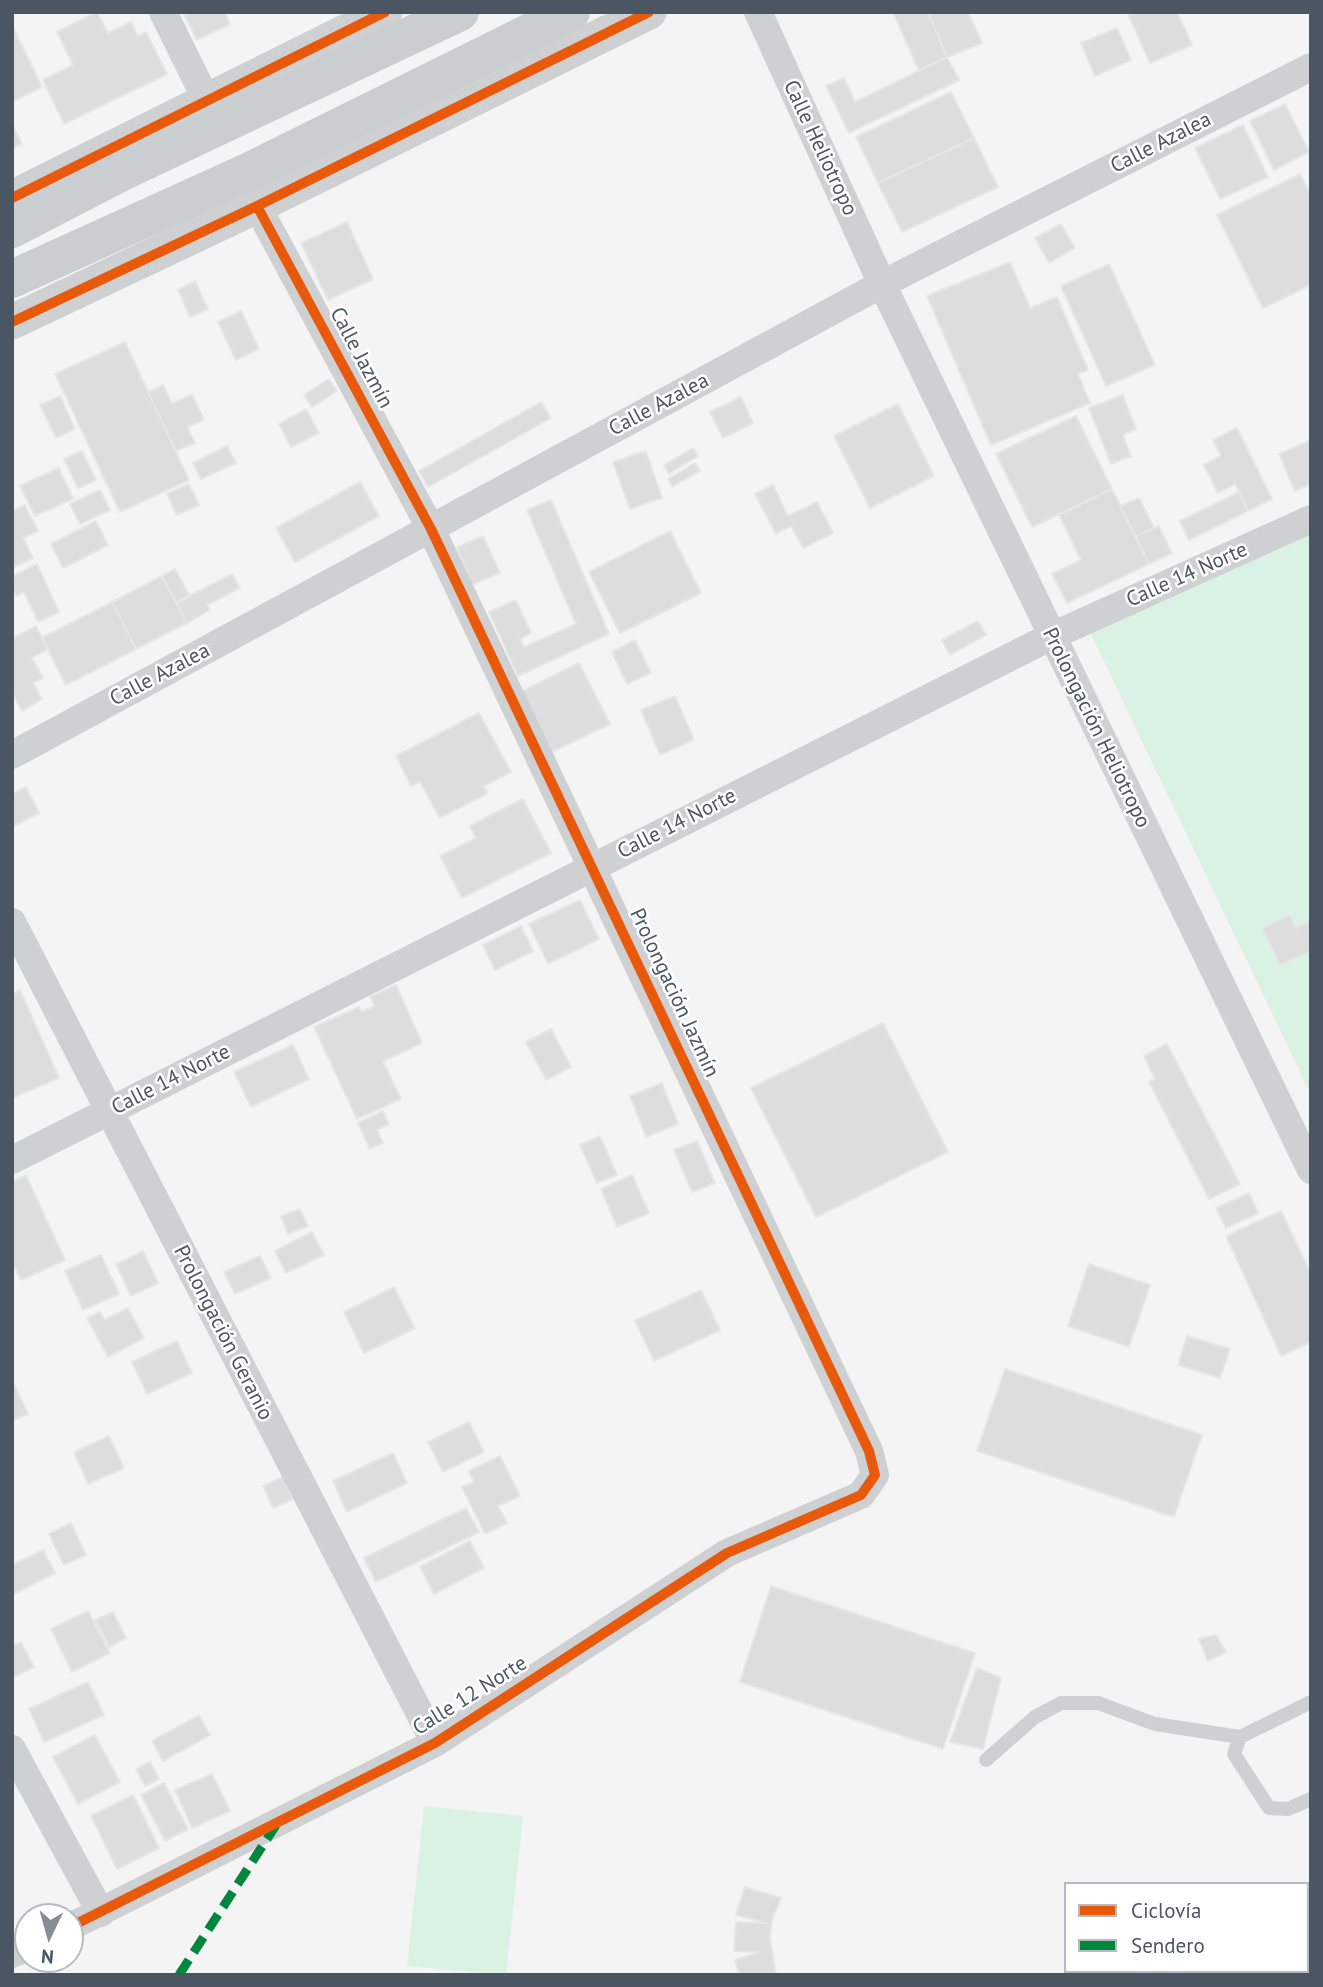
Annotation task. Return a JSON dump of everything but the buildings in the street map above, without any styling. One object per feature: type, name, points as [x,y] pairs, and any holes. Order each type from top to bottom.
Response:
[{"type":"main road","points":[[12,229],[126,170],[460,12]]},
{"type":"main road","points":[[12,279],[250,171],[571,12]]},
{"type":"street","points":[[163,12],[207,101]]},
{"type":"street","points":[[12,198],[385,12]]},
{"type":"street","points":[[12,322],[257,206],[649,12]]},
{"type":"street","name":"Calle Heliotropo","points":[[758,12],[883,284]]},
{"type":"street","name":"Calle Azalea","points":[[12,755],[883,284],[1311,66]]},
{"type":"street","name":"Calle Jazmín","points":[[257,206],[431,529]]},
{"type":"street","name":"Prolongación Heliotropo","points":[[883,284],[1311,1170]]},
{"type":"street","name":"Calle 14 Norte","points":[[12,1160],[1052,636],[1311,519]]},
{"type":"street","name":"Prolongación Jazmín","points":[[431,529],[869,1451],[875,1475]]},
{"type":"street","name":"Prolongación Geranio","points":[[12,922],[435,1743]]},
{"type":"street","name":"Calle 12 Norte","points":[[84,1921],[435,1743],[727,1553],[860,1495],[875,1475]]},
{"type":"street","points":[[12,1749],[101,1913]]},
{"type":"lane","points":[[986,1760],[1035,1717],[1061,1703],[1098,1703],[1155,1724],[1240,1737],[1311,1702]]},
{"type":"lane","points":[[1240,1737],[1234,1754],[1269,1808],[1288,1809],[1311,1799]]},
{"type":"green space","points":[[1311,524],[1311,1095],[1086,624]]},
{"type":"green space","points":[[424,1806],[523,1816],[506,1975],[407,1966]]},
{"type":"marked path","points":[[179,1975],[276,1825]]},
{"type":"cycle path","points":[[12,198],[385,12]]},
{"type":"cycle path","points":[[12,322],[257,206],[649,12]]},
{"type":"cycle path","points":[[84,1920],[435,1743],[727,1553],[861,1495],[875,1475],[869,1451],[431,529],[257,206]]}]
